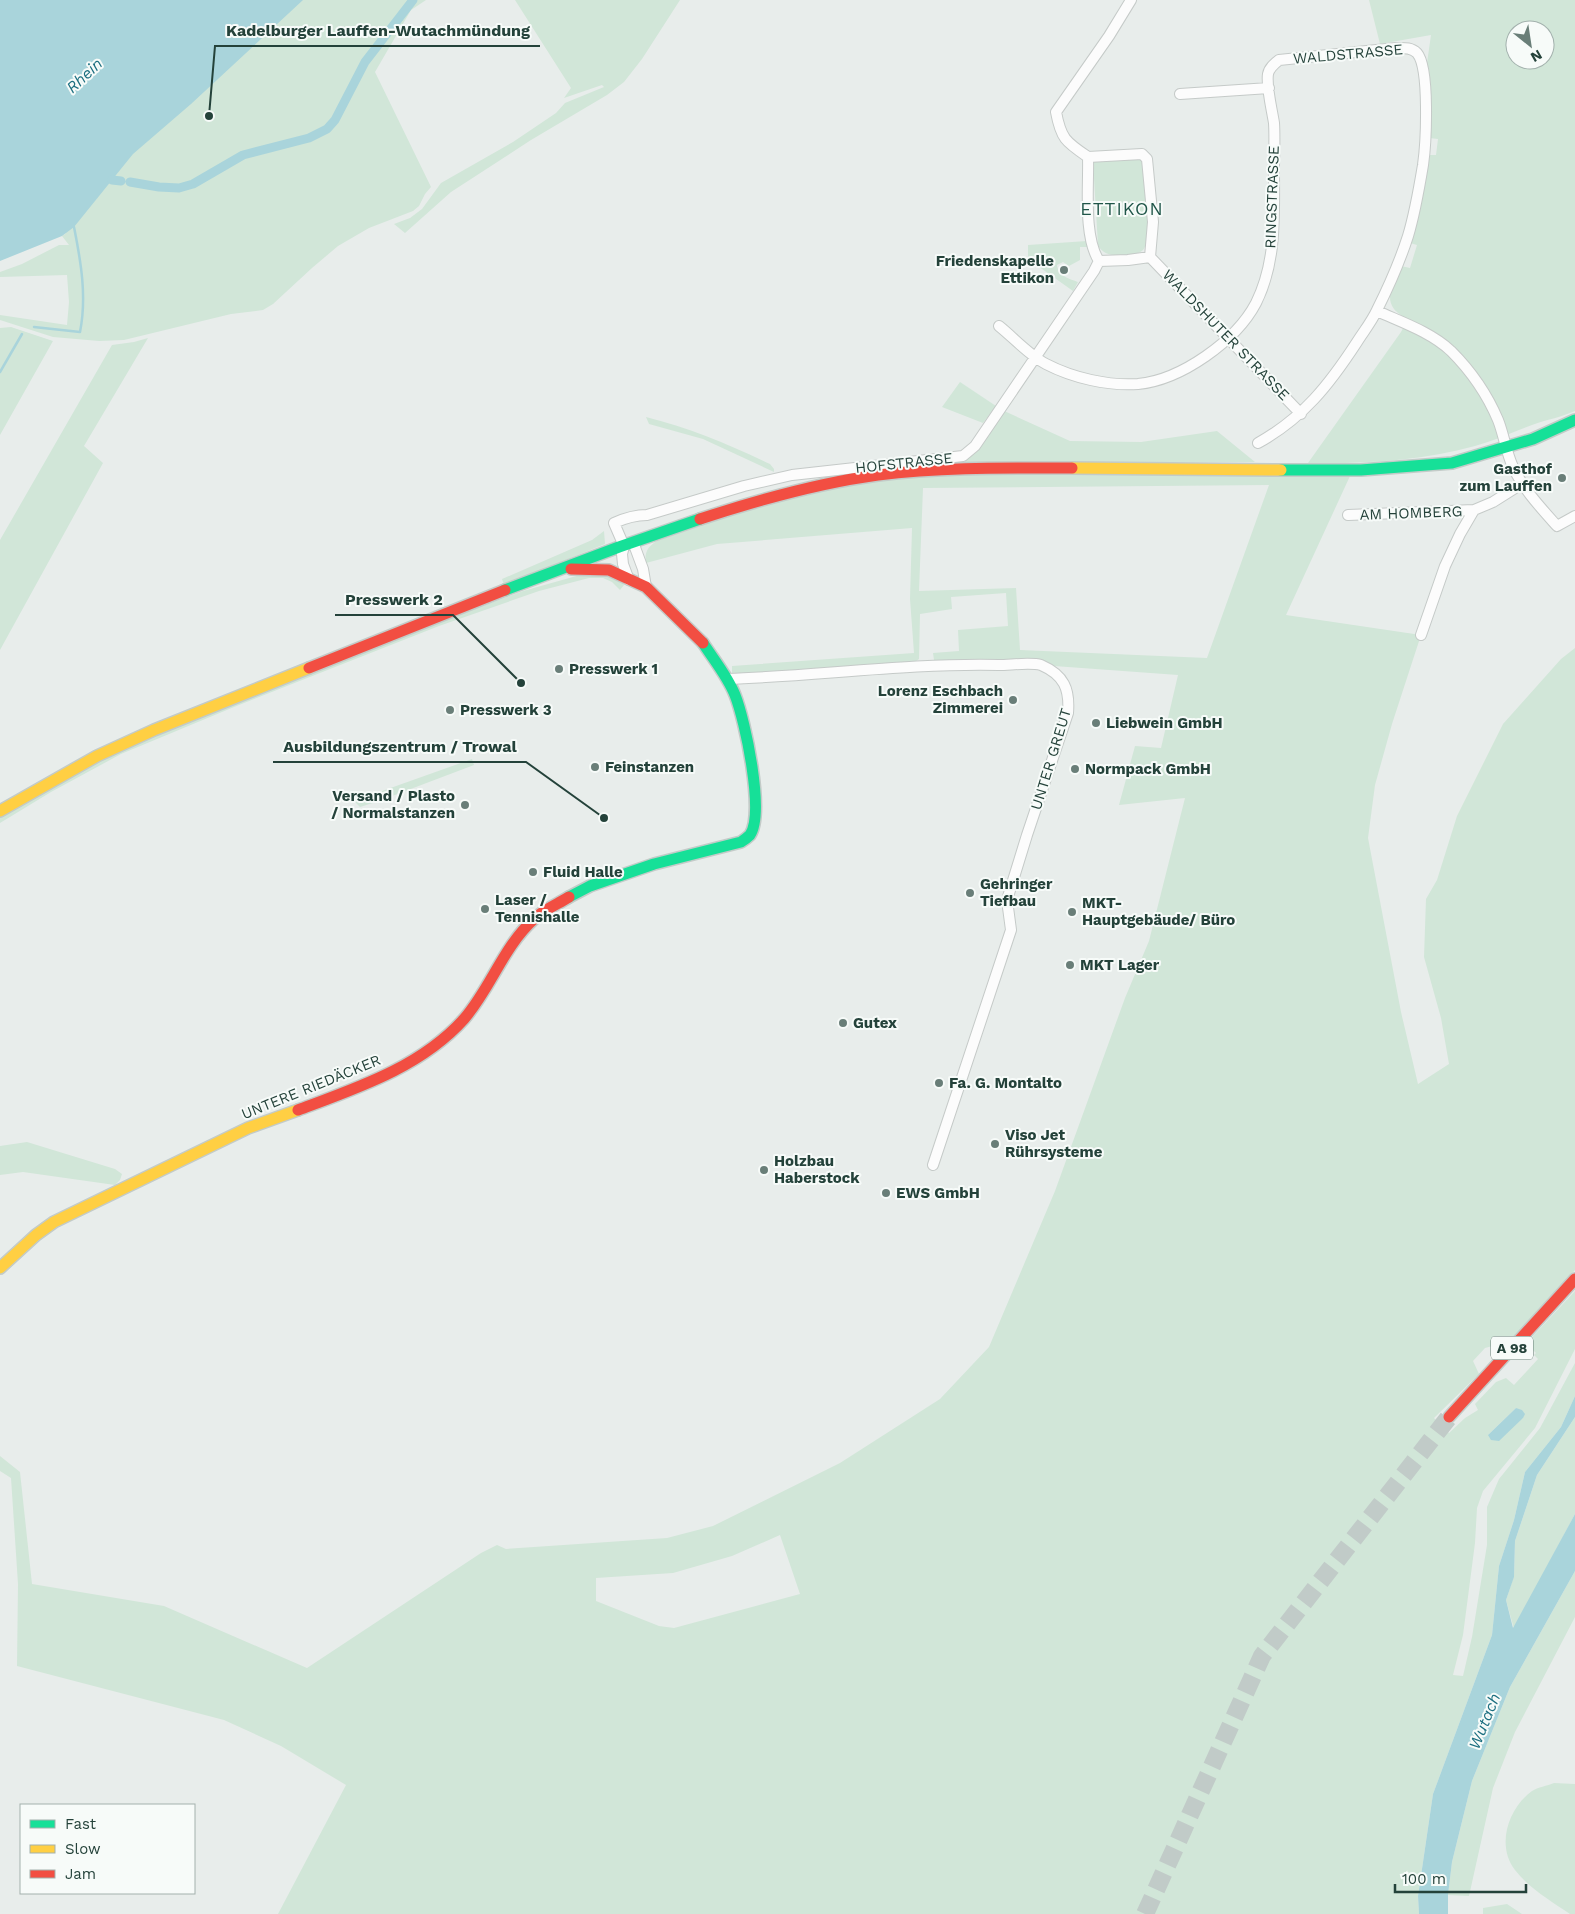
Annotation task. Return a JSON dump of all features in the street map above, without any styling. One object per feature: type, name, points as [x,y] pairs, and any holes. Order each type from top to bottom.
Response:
[{"type":"main road","points":[[0,811],[97,756],[154,730],[560,569],[754,502],[839,482],[880,475],[998,468],[1361,470],[1452,462],[1533,439],[1575,420]]},
{"type":"main road","name":"UNTERE RIEDÄCKER","points":[[0,1268],[36,1235],[54,1222],[248,1128],[360,1087],[399,1068],[443,1040],[465,1018],[488,986],[506,952],[534,918],[574,894],[590,886],[646,867],[745,840],[750,835],[755,819],[753,774],[745,727],[735,696],[726,678],[701,641],[646,587],[609,570],[560,569]]},
{"type":"main road","name":"A 98","points":[[1449,1417],[1575,1279]]},
{"type":"street","points":[[1088,157],[1089,225],[1094,254],[1099,261],[1150,257],[1153,222],[1148,158],[1142,154],[1088,157],[1062,136],[1056,112],[1113,30],[1131,0]]},
{"type":"street","name":"WALDSTRASSE","points":[[1258,443],[1279,432],[1301,414],[1332,378],[1377,311],[1408,236],[1423,163],[1426,120],[1425,76],[1420,58],[1410,48],[1279,60]]},
{"type":"street","name":"RINGSTRASSE","points":[[999,326],[1046,364],[1085,378],[1111,383],[1139,384],[1161,378],[1206,357],[1228,338],[1256,303],[1267,273],[1271,252],[1274,230],[1274,147],[1268,75],[1269,70],[1279,60]]},
{"type":"street","points":[[1180,94],[1269,88]]},
{"type":"street","name":"WALDSHUTER STRASSE","points":[[1150,257],[1301,414]]},
{"type":"street","name":"HOFSTRASSE","points":[[628,544],[614,523],[625,518],[647,515],[744,486],[792,475],[963,456],[975,446],[1099,261]]},
{"type":"street","points":[[1377,311],[1422,332],[1449,350],[1473,375],[1486,395],[1498,421],[1514,468],[1523,483],[1557,526],[1575,516]]},
{"type":"street","name":"AM HOMBERG","points":[[1348,515],[1474,510],[1493,502],[1523,483]]},
{"type":"street","name":"AM HOMBERG","points":[[1421,635],[1445,566],[1474,510]]},
{"type":"street","points":[[629,580],[622,554],[628,544],[643,569],[646,587]]},
{"type":"street","name":"UNTER GREUT","points":[[726,678],[983,664],[1039,664],[1056,674],[1067,687],[1069,698],[1068,713],[1007,900],[1011,930],[933,1165]]},
{"type":"green space","points":[[207,0],[426,0],[411,10],[375,72],[431,187],[419,206],[413,211],[369,228],[338,246],[273,304],[263,310],[231,314],[124,340],[99,341],[53,337],[0,320],[0,315],[67,325],[69,302],[67,275],[0,277],[0,272],[22,264],[59,245],[69,245],[62,236],[65,234]]},
{"type":"green space","points":[[515,0],[680,0],[642,59],[624,82],[607,95],[531,140],[451,192],[405,233],[394,224],[410,218],[422,209],[441,183],[513,142],[556,113],[565,103],[604,87],[602,85],[564,98],[571,88]]},
{"type":"green space","points":[[1369,0],[1575,0],[1575,411],[1482,444],[1455,451],[1392,461],[1308,463],[1401,332],[1407,320],[1394,309],[1391,304],[1390,293],[1401,266],[1410,268],[1417,245],[1410,243],[1420,211],[1428,155],[1436,155],[1438,139],[1429,138],[1431,95],[1427,63],[1431,35],[1380,44]]},
{"type":"green space","points":[[1143,158],[1148,220],[1146,243],[1141,252],[1135,254],[1108,254],[1098,245],[1093,162]]},
{"type":"green space","points":[[1087,241],[1088,247],[1080,247],[1080,260],[1069,266],[1063,262],[1057,265],[1062,274],[1078,282],[1073,291],[1028,259],[1028,245]]},
{"type":"green space","points":[[11,327],[53,341],[0,435],[0,328]]},
{"type":"green space","points":[[148,338],[84,446],[103,463],[0,650],[0,540],[112,345]]},
{"type":"green space","points":[[960,382],[996,406],[983,423],[942,407]]},
{"type":"green space","points":[[1002,410],[1070,441],[1141,442],[1217,431],[1255,462],[965,463],[965,458]]},
{"type":"green space","points":[[646,417],[710,437],[770,464],[774,472],[703,439],[649,424]]},
{"type":"green space","points":[[958,473],[1350,476],[1286,615],[1421,635],[1392,724],[1375,785],[1368,838],[1401,1012],[1418,1084],[1449,1064],[1441,1018],[1424,957],[1426,899],[1437,880],[1457,816],[1503,724],[1561,659],[1575,648],[1575,1270],[1511,1341],[1485,1348],[1473,1361],[1479,1374],[1434,1418],[1449,1433],[1465,1418],[1478,1410],[1475,1404],[1496,1382],[1506,1378],[1514,1385],[1538,1359],[1534,1355],[1536,1353],[1531,1348],[1533,1336],[1575,1291],[1575,1349],[1535,1428],[1483,1491],[1477,1508],[1475,1543],[1463,1635],[1453,1675],[1463,1676],[1472,1637],[1487,1545],[1487,1507],[1499,1479],[1540,1428],[1575,1363],[1575,1396],[1561,1427],[1525,1472],[1514,1520],[1499,1566],[1492,1635],[1433,1794],[1418,1896],[1419,1914],[278,1914],[346,1785],[281,1746],[224,1720],[17,1666],[18,1584],[11,1478],[0,1471],[0,1456],[20,1472],[32,1584],[164,1606],[307,1668],[481,1553],[497,1545],[506,1549],[667,1538],[713,1526],[840,1463],[940,1399],[989,1347],[1055,1191],[1125,998],[1149,941],[1185,798],[1119,805],[1135,746],[1161,748],[1178,675],[1054,666],[1046,662],[937,663],[934,660],[933,653],[959,651],[958,630],[1008,626],[1006,593],[951,597],[952,609],[920,614],[919,659],[915,662],[741,675],[732,673],[732,666],[914,653],[910,599],[912,528],[717,544],[646,563],[646,556],[647,550],[657,541],[780,501],[855,484]],"holes":[[[1269,485],[1207,658],[1020,650],[1016,588],[919,591],[923,488]],[[1516,1408],[1523,1418],[1488,1435]],[[780,1535],[800,1594],[674,1628],[659,1626],[596,1601],[596,1578],[673,1573],[732,1556]]]},
{"type":"green space","points":[[604,531],[605,544],[504,585],[502,579],[592,540]]},
{"type":"green space","points":[[602,574],[622,581],[624,585],[620,590],[612,582],[603,578],[589,578],[539,591],[439,626],[121,754],[51,792],[0,823],[0,817],[120,750],[424,628],[523,591],[580,575]]},
{"type":"green space","points":[[472,759],[474,765],[379,801],[360,807],[354,801]]},
{"type":"green space","points":[[27,1142],[115,1169],[122,1174],[120,1180],[115,1185],[23,1172],[0,1175],[0,1146]]},
{"type":"green space","points":[[1575,1417],[1575,1514],[1514,1629],[1506,1600],[1514,1576],[1515,1541],[1537,1475]]},
{"type":"green space","points":[[1575,1571],[1575,1617],[1515,1732],[1493,1788],[1469,1896],[1448,1895],[1452,1862],[1472,1781],[1510,1687]]},
{"type":"green space","points":[[1554,1783],[1575,1784],[1575,1914],[1570,1914],[1527,1883],[1515,1870],[1506,1850],[1507,1828],[1517,1807],[1532,1791]]},
{"type":"green space","points":[[1507,1904],[1522,1914],[1483,1914],[1483,1908]]},
{"type":"water","name":"Rhein","points":[[0,0],[303,0],[191,104],[133,154],[74,227],[62,236],[0,261]]},
{"type":"water","name":"Wutach","points":[[1575,1396],[1575,1417],[1537,1475],[1515,1541],[1514,1577],[1506,1600],[1513,1628],[1575,1514],[1575,1571],[1510,1687],[1472,1781],[1452,1862],[1448,1914],[1419,1914],[1418,1896],[1433,1794],[1492,1635],[1499,1566],[1514,1520],[1525,1472],[1561,1427]]},
{"type":"water","points":[[1516,1408],[1522,1410],[1525,1414],[1523,1418],[1499,1441],[1491,1440],[1488,1435]]},
{"type":"waterway","points":[[130,182],[179,188],[193,184],[243,155],[309,138],[327,129],[335,120],[365,62],[413,0]]},
{"type":"waterway","points":[[112,180],[121,181]]},
{"type":"waterway","points":[[34,327],[80,332],[83,293],[81,266],[74,227]]},
{"type":"waterway","points":[[0,372],[22,334]]},
{"type":"tunnel","points":[[1145,1914],[1262,1656],[1449,1417]]},
{"type":"traffic: fast","points":[[1281,470],[1361,470],[1452,463],[1533,439],[1575,420]]},
{"type":"traffic: fast","points":[[505,590],[700,519]]},
{"type":"traffic: fast","points":[[569,897],[590,886],[654,864],[741,842],[750,835],[754,824],[754,788],[744,724],[732,688],[703,643]]},
{"type":"traffic: slow","points":[[1072,468],[1281,470]]},
{"type":"traffic: slow","points":[[0,811],[97,756],[154,730],[309,668]]},
{"type":"traffic: slow","points":[[0,1268],[36,1235],[54,1222],[248,1128],[298,1110]]},
{"type":"traffic: jam","points":[[700,519],[788,493],[856,478],[902,472],[950,469],[1072,468]]},
{"type":"traffic: jam","points":[[571,569],[609,570],[646,587],[703,643]]},
{"type":"traffic: jam","points":[[309,668],[505,590]]},
{"type":"traffic: jam","points":[[298,1110],[387,1074],[408,1063],[447,1036],[473,1007],[523,930],[542,913],[569,897]]},
{"type":"traffic: jam","points":[[1449,1417],[1575,1279]]},
{"type":"place","name":"Kadelburger Lauffen-Wutachmündung","points":[[209,116]]},
{"type":"place","name":"Friedenskapelle Ettikon","points":[[1064,270]]},
{"type":"place","name":"Gasthof zum Lauffen","points":[[1562,478]]},
{"type":"place","name":"Presswerk 1","points":[[559,669]]},
{"type":"place","name":"Presswerk 2","points":[[521,683]]},
{"type":"place","name":"Lorenz Eschbach Zimmerei","points":[[1013,700]]},
{"type":"place","name":"Presswerk 3","points":[[450,710]]},
{"type":"place","name":"Liebwein GmbH","points":[[1096,723]]},
{"type":"place","name":"Feinstanzen","points":[[595,767]]},
{"type":"place","name":"Normpack GmbH","points":[[1075,769]]},
{"type":"place","name":"Versand / Plasto / Normalstanzen","points":[[465,805]]},
{"type":"place","name":"Ausbildungszentrum / Trowal","points":[[604,818]]},
{"type":"place","name":"Fluid Halle","points":[[533,872]]},
{"type":"place","name":"Gehringer Tiefbau","points":[[970,893]]},
{"type":"place","name":"Laser / Tennishalle","points":[[485,909]]},
{"type":"place","name":"MKT- Hauptgebäude/ Büro","points":[[1072,912]]},
{"type":"place","name":"MKT Lager","points":[[1070,965]]},
{"type":"place","name":"Gutex","points":[[843,1023]]},
{"type":"place","name":"Fa. G. Montalto","points":[[939,1083]]},
{"type":"place","name":"Viso Jet Rührsysteme","points":[[995,1144]]},
{"type":"place","name":"Holzbau Haberstock","points":[[764,1170]]},
{"type":"place","name":"EWS GmbH","points":[[886,1193]]},
{"type":"district","name":"ETTIKON","points":[[1122,209]]}]
